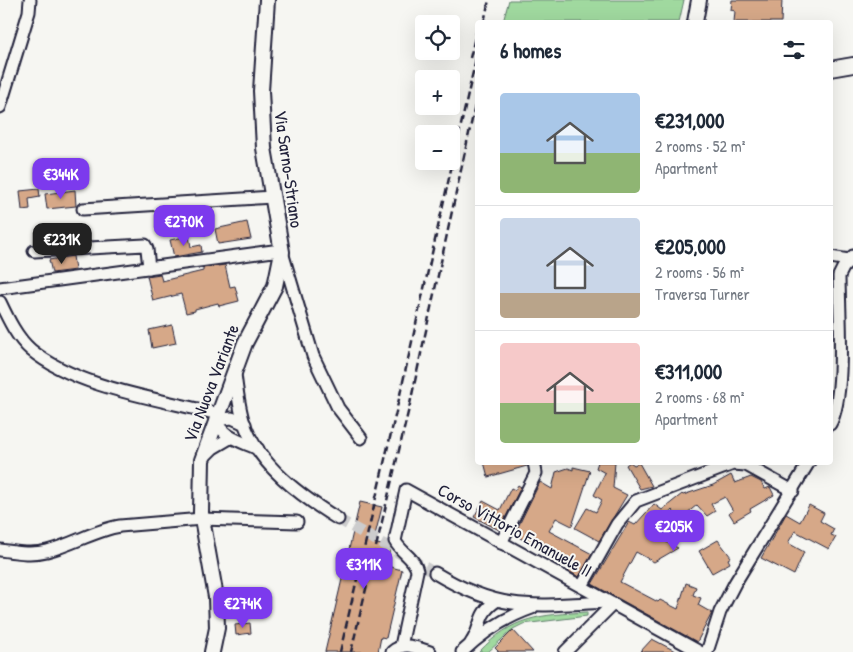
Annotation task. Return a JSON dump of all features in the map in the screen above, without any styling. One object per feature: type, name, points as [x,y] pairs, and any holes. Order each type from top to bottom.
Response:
[{"type":"main road","name":"Via Sarno-Striano","points":[[267,0],[261,91],[264,148],[282,252]]},
{"type":"main road","points":[[695,20],[699,0]]},
{"type":"main road","points":[[833,68],[853,65]]},
{"type":"main road","name":"Via Nuova Variante","points":[[212,652],[216,628],[216,597],[202,519],[202,460],[216,417],[235,374],[245,343],[275,286],[282,252]]},
{"type":"street","points":[[0,107],[29,12],[30,0]]},
{"type":"street","points":[[83,210],[272,198]]},
{"type":"street","points":[[34,252],[144,245],[147,249],[149,268]]},
{"type":"street","points":[[0,288],[273,250],[282,252],[313,356],[338,408],[361,438]]},
{"type":"street","points":[[833,257],[851,258]]},
{"type":"street","points":[[833,416],[837,405],[834,383],[839,276],[851,258]]},
{"type":"street","points":[[0,302],[10,324],[30,349],[45,360],[90,382],[216,417],[232,418],[245,424]]},
{"type":"street","points":[[235,374],[245,424],[258,449],[270,465],[306,499],[338,518]]},
{"type":"street","points":[[216,417],[220,429],[230,438],[258,449]]},
{"type":"street","points":[[202,460],[213,448],[230,438]]},
{"type":"street","points":[[501,543],[536,473],[535,465]]},
{"type":"street","points":[[577,603],[582,586],[617,524],[636,501],[730,465]]},
{"type":"street","points":[[746,465],[793,491]]},
{"type":"street","points":[[707,652],[720,612],[727,598],[807,465]]},
{"type":"street","name":"Corso Vittorio Emanuele II","points":[[396,649],[417,571],[414,562],[400,550],[395,541],[406,490],[700,652]]},
{"type":"street","points":[[0,550],[26,553],[46,551],[107,528],[202,519],[297,522]]},
{"type":"street","name":"Corso Vittorio Emanuele II","points":[[435,573],[468,592],[496,601],[539,605],[609,603]]},
{"type":"street","points":[[468,592],[474,601],[479,620]]},
{"type":"street","points":[[463,649],[476,635],[479,620],[486,608],[496,601],[499,616],[492,628]]},
{"type":"street","points":[[565,652],[609,603]]},
{"type":"street","points":[[463,649],[518,612],[539,605]]},
{"type":"street","points":[[396,649],[411,645],[430,652]]},
{"type":"green space","points":[[509,0],[684,0],[679,20],[504,20]]},
{"type":"green space","points":[[587,612],[587,616],[523,624],[513,629],[488,652],[479,652],[491,640],[516,624],[541,616]]},
{"type":"building","points":[[732,0],[782,0],[781,20],[734,20],[735,11],[731,10]]},
{"type":"building","points":[[39,189],[40,197],[29,199],[30,209],[22,210],[20,191]]},
{"type":"building","points":[[75,190],[76,206],[47,209],[45,194]]},
{"type":"building","points":[[205,209],[206,217],[182,218],[181,210]]},
{"type":"building","points":[[247,222],[251,239],[218,244],[215,229]]},
{"type":"building","points":[[189,236],[191,247],[201,245],[202,252],[174,257],[170,240]]},
{"type":"building","points":[[73,256],[75,270],[52,273],[49,260]]},
{"type":"building","points":[[225,265],[230,287],[235,286],[239,301],[219,306],[218,303],[186,313],[181,294],[153,301],[147,276],[160,274],[162,281],[203,271],[203,268]]},
{"type":"building","points":[[172,325],[176,343],[152,348],[149,330]]},
{"type":"building","points":[[485,465],[527,465],[527,466],[488,477]]},
{"type":"building","points":[[597,465],[615,465],[613,488],[627,495],[599,541],[575,528],[587,508],[596,512],[602,500],[594,495],[605,473],[596,468]]},
{"type":"building","points":[[626,465],[640,465],[652,486],[640,489]]},
{"type":"building","points":[[573,467],[590,471],[572,526],[556,518],[549,531],[592,554],[579,577],[568,571],[571,566],[568,562],[514,535],[540,482],[552,489],[556,472],[568,468],[573,470]]},
{"type":"building","points":[[731,475],[735,483],[751,477],[761,482],[765,489],[770,487],[774,495],[734,521],[729,513],[733,511],[725,497],[711,504],[715,511],[707,516],[697,505],[680,519],[672,510],[651,534],[678,548],[654,562],[636,552],[620,582],[658,602],[660,600],[678,609],[686,583],[696,587],[693,595],[701,598],[698,605],[712,613],[697,642],[592,584],[629,522],[635,525],[654,504],[662,510],[682,494],[713,485]]},
{"type":"building","points":[[518,485],[521,487],[499,530],[474,517],[483,501],[500,510],[511,488],[515,490]]},
{"type":"building","points":[[360,502],[382,507],[373,543],[390,547],[387,566],[402,570],[386,638],[381,637],[378,652],[325,652]]},
{"type":"building","points":[[809,505],[824,513],[820,521],[834,529],[831,535],[836,537],[829,549],[795,531],[788,543],[804,552],[794,575],[761,558],[786,514],[800,522]]},
{"type":"building","points":[[718,540],[731,557],[728,559],[730,563],[712,573],[699,551]]},
{"type":"building","points":[[250,623],[251,633],[236,635],[235,625]]},
{"type":"building","points":[[513,630],[533,652],[499,652],[495,648]]},
{"type":"building","points":[[652,639],[677,652],[640,652]]},
{"type":"tunnel","points":[[338,519],[435,573]]},
{"type":"railway","points":[[484,20],[489,0]]},
{"type":"railway","points":[[470,58],[475,37]]},
{"type":"railway","points":[[340,652],[475,63]]},
{"type":"railway","points":[[351,652],[410,404],[475,106]]}]
